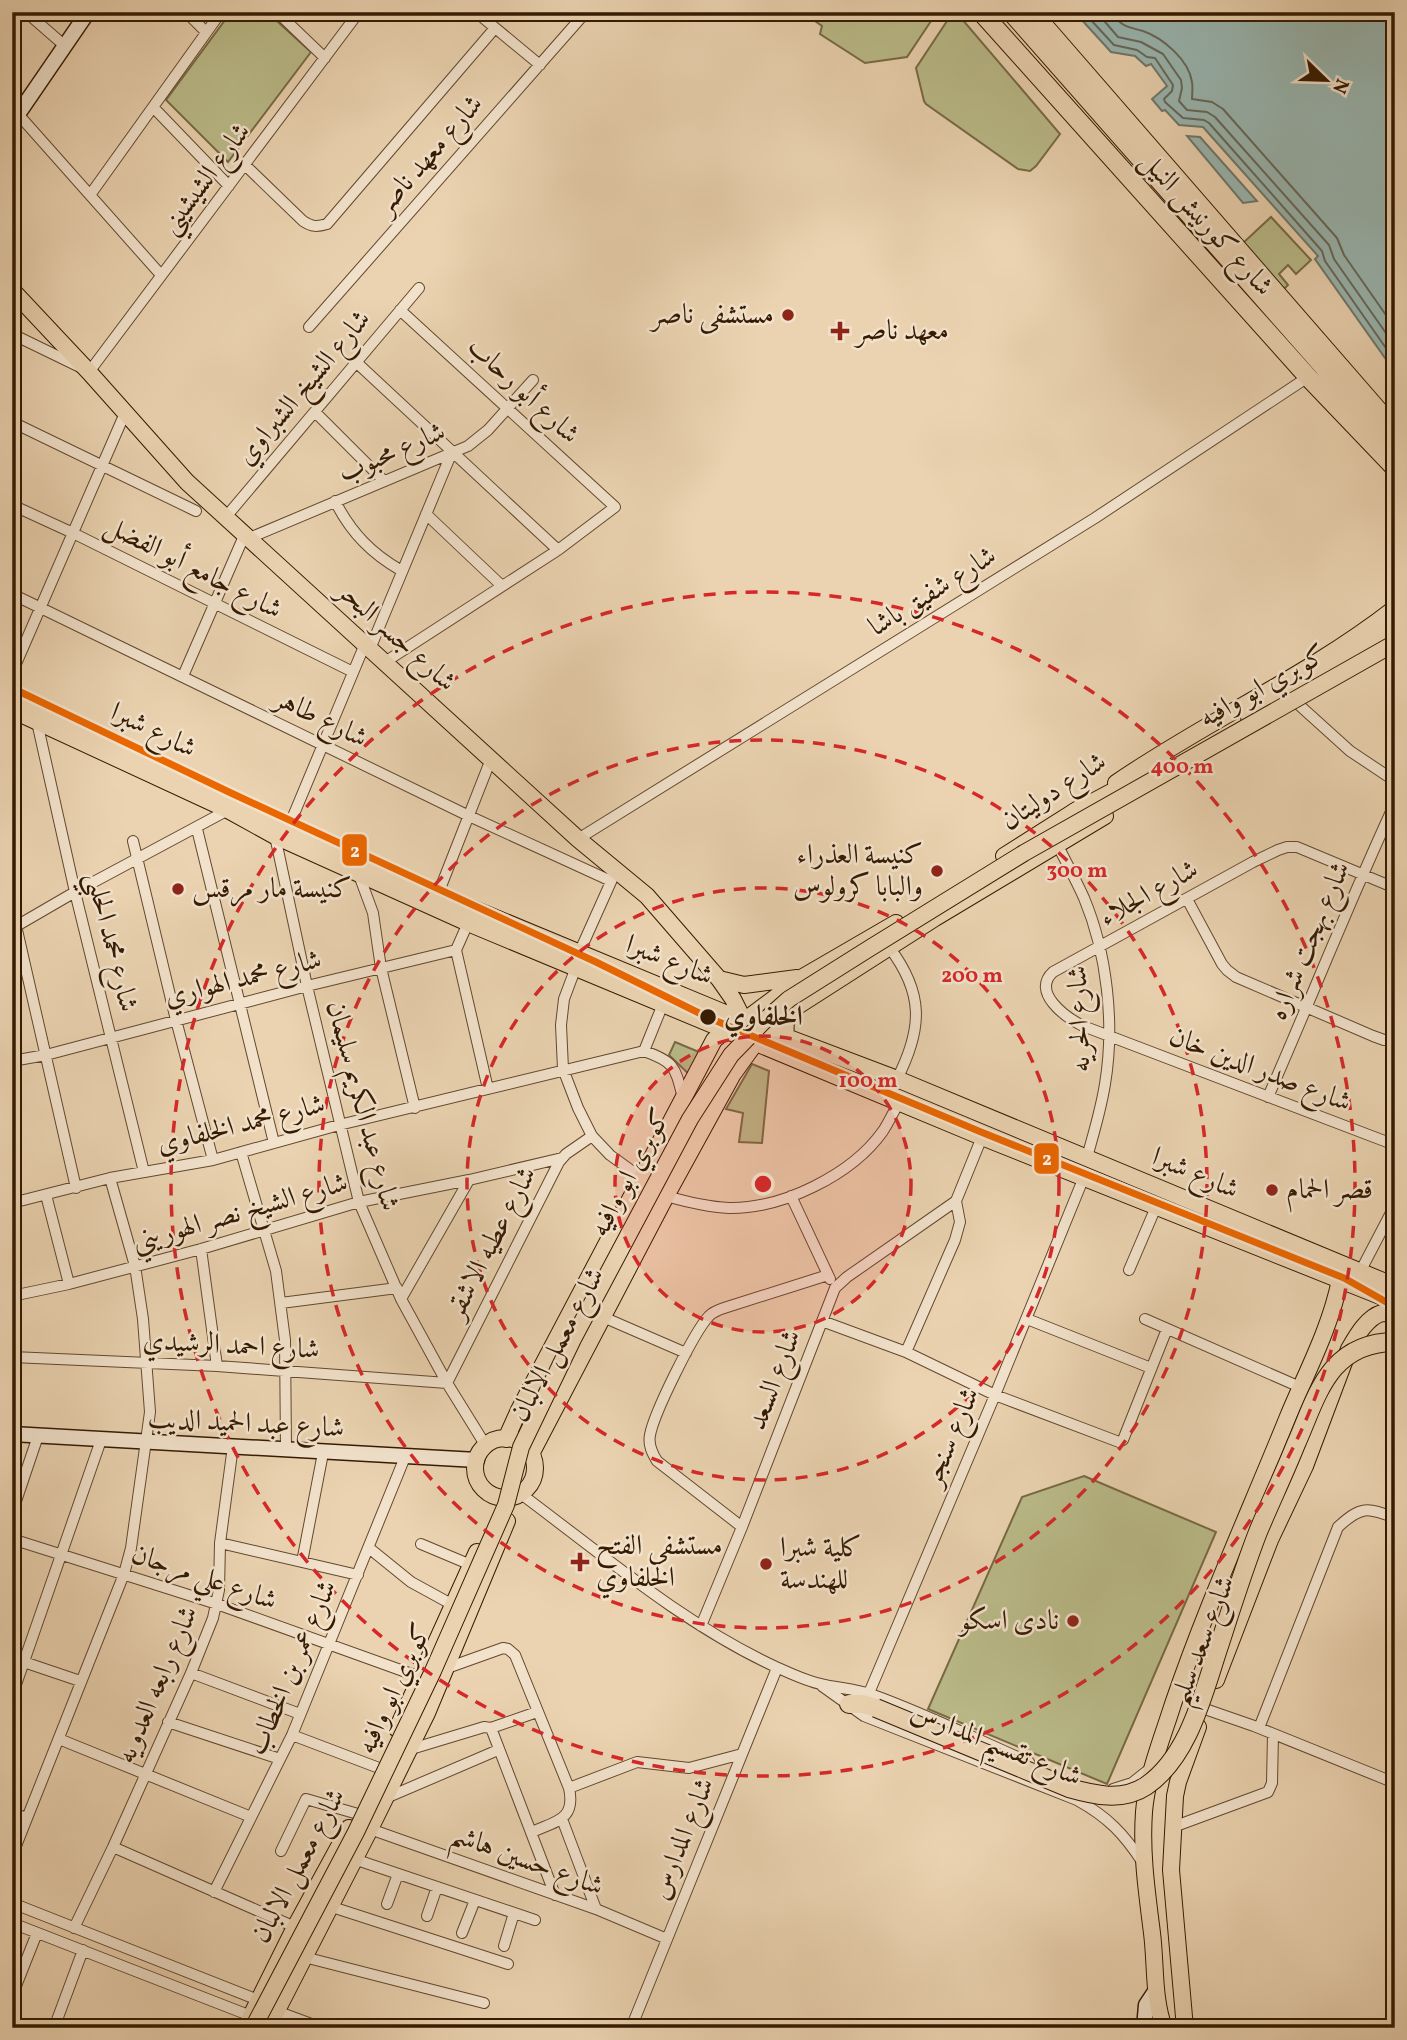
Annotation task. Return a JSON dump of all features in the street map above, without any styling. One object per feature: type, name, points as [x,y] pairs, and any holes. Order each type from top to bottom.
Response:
[{"type":"highway","name":"شارع كورنيش النيل","points":[[981,12],[1308,377],[1395,468]]},
{"type":"highway","name":"شارع كورنيش النيل","points":[[1011,12],[1027,19],[1395,448]]},
{"type":"highway","points":[[1005,40],[1013,27],[1027,19],[1082,69],[1395,430]]},
{"type":"highway","points":[[1074,813],[1203,745],[1395,624]]},
{"type":"highway","points":[[849,1704],[873,1701],[1069,1788],[1093,1795],[1115,1796],[1132,1793],[1145,1786],[1161,1773],[1184,1743],[1258,1534],[1326,1379],[1334,1368],[1364,1346],[1395,1342]]},
{"type":"main road","name":"شارع جسر البحر","points":[[12,290],[187,482],[225,519],[386,662],[578,839],[613,876],[647,896],[719,979],[744,1021]]},
{"type":"main road","name":"شارع دوليتان","points":[[744,1021],[803,977],[892,926],[1074,813],[1144,764],[1357,637],[1395,608]]},
{"type":"main road","name":"شارع دوليتان","points":[[786,1036],[785,1023],[793,1009],[1057,845],[1395,645]]},
{"type":"main road","name":"كوبري ابو وافيه","points":[[250,2024],[356,1832],[433,1671],[506,1504],[521,1447],[573,1339],[690,1119],[731,1055],[789,999],[870,948],[1024,853],[1395,645]]},
{"type":"main road","name":"شارع شبرا","points":[[12,692],[289,826],[577,960],[663,1004],[982,1138],[1395,1302]]},
{"type":"main road","name":"شارع شبرا","points":[[12,710],[228,810],[275,836],[468,923],[577,960],[897,1079],[1395,1286]]},
{"type":"main road","points":[[719,979],[753,985],[803,977]]},
{"type":"main road","name":"شارع معمل الالبان","points":[[506,1439],[707,1052],[714,1040],[744,1021]]},
{"type":"main road","name":"شارع معمل الالبان","points":[[531,1454],[666,1196],[737,1066],[756,1042]]},
{"type":"main road","points":[[962,1128],[969,1120],[970,1109]]},
{"type":"main road","points":[[1006,1147],[1005,1135],[1009,1129],[1015,1128]]},
{"type":"main road","name":"شارع سعد سليم","points":[[1165,2028],[1158,2010],[1144,1864],[1144,1810],[1152,1766],[1188,1661],[1331,1317],[1340,1280]]},
{"type":"main road","name":"شارع سعد سليم","points":[[1185,2025],[1172,1884],[1173,1828],[1178,1782],[1270,1540],[1305,1465],[1349,1349],[1357,1335],[1390,1312]]},
{"type":"main road","points":[[506,1439],[519,1442],[531,1454],[535,1464],[534,1476],[530,1486],[513,1496],[492,1495],[481,1485],[476,1471],[481,1453],[493,1441],[506,1439]]},
{"type":"main road","name":"شارع معمل الالبان","points":[[250,2024],[258,2000],[295,1927],[358,1814],[471,1565],[513,1496]]},
{"type":"main road","name":"شارع معمل الالبان","points":[[268,2028],[385,1799],[447,1668],[513,1496]]},
{"type":"main road","points":[[1188,1661],[1204,1660],[1219,1670]]},
{"type":"main road","points":[[1154,1960],[1167,1964],[1179,1958]]},
{"type":"main road","points":[[279,1962],[300,1963]]},
{"type":"main road","points":[[1165,2028],[1173,2022],[1185,2025]]},
{"type":"street","points":[[26,12],[65,46]]},
{"type":"street","points":[[89,12],[15,118],[90,195],[162,275]]},
{"type":"street","points":[[186,12],[206,33]]},
{"type":"street","points":[[90,195],[220,12]]},
{"type":"street","points":[[277,12],[325,58]]},
{"type":"street","name":"شارع الشيشيني","points":[[88,371],[359,12]]},
{"type":"street","points":[[476,12],[540,65]]},
{"type":"street","name":"شارع معهد ناصر","points":[[309,327],[584,13]]},
{"type":"street","points":[[244,165],[310,226],[327,224],[495,28]]},
{"type":"street","points":[[153,107],[229,186]]},
{"type":"street","name":"شارع الشيخ الشبراوي","points":[[225,519],[419,288]]},
{"type":"street","name":"شارع أبو رحاب","points":[[400,310],[615,507],[558,550]]},
{"type":"street","points":[[12,334],[88,371]]},
{"type":"street","points":[[356,362],[558,550],[386,662]]},
{"type":"street","name":"شارع شفيق باشا","points":[[578,839],[1095,518],[1308,377]]},
{"type":"street","name":"شارع محبوب","points":[[245,537],[468,446],[482,436],[533,380]]},
{"type":"street","points":[[314,412],[384,481]]},
{"type":"street","points":[[12,673],[125,413]]},
{"type":"street","points":[[12,422],[195,511]]},
{"type":"street","points":[[289,826],[353,672],[402,572],[452,452]]},
{"type":"street","points":[[335,502],[362,542],[402,572]]},
{"type":"street","name":"شارع جامع أبو الفضل","points":[[12,505],[353,672]]},
{"type":"street","points":[[426,514],[502,586]]},
{"type":"street","points":[[184,676],[245,537]]},
{"type":"street","name":"شارع طاهر","points":[[12,594],[469,816],[613,876]]},
{"type":"street","points":[[1298,704],[1350,751],[1395,781]]},
{"type":"street","name":"شارع محمد الحلبي","points":[[37,723],[75,892],[144,1172]]},
{"type":"street","points":[[438,894],[491,759]]},
{"type":"street","name":"شارع بهجت شراره","points":[[1268,1097],[1362,874],[1395,803]]},
{"type":"street","points":[[15,927],[228,810]]},
{"type":"street","points":[[197,828],[274,1143]]},
{"type":"street","name":"شارع عبد الكريم سليمان","points":[[275,836],[307,986],[359,1202],[401,1299],[481,1453]]},
{"type":"street","points":[[133,841],[213,1160]]},
{"type":"street","name":"شارع الحريه","points":[[1057,845],[1084,899],[1105,970],[1109,1036],[1106,1080],[1087,1157]]},
{"type":"street","name":"شارع الجلاء","points":[[1109,1036],[1068,1018],[1046,995],[1045,982],[1053,972],[1253,862],[1287,847],[1297,847],[1395,888]]},
{"type":"street","points":[[359,875],[373,914],[381,968],[415,1108]]},
{"type":"street","points":[[613,876],[577,960],[564,999],[561,1025],[563,1069],[592,1136],[610,1155],[643,1179]]},
{"type":"street","points":[[1187,899],[1227,970],[1244,982],[1373,1036],[1395,1040]]},
{"type":"street","points":[[12,908],[76,1188]]},
{"type":"street","points":[[468,923],[456,950],[488,1089]]},
{"type":"street","points":[[890,947],[910,981],[915,1001],[914,1042],[897,1079]]},
{"type":"street","name":"شارع محمد الهواري","points":[[12,1061],[46,1055],[456,950]]},
{"type":"street","points":[[663,1004],[644,1051],[660,1056],[674,1067],[683,1101]]},
{"type":"street","name":"شارع صدر الدين خان","points":[[1109,1036],[1395,1146]]},
{"type":"street","name":"شارع محمد الخلفاوي","points":[[12,1203],[110,1178],[213,1160],[339,1125],[644,1051]]},
{"type":"street","points":[[666,1196],[699,1205],[730,1208],[761,1205],[791,1196],[825,1180],[863,1153],[882,1132],[899,1103]]},
{"type":"street","name":"شارع عطيه الاشقر","points":[[447,1383],[562,1158],[592,1136]]},
{"type":"street","points":[[906,1352],[955,1240],[960,1222],[956,1200],[982,1138]]},
{"type":"street","points":[[241,1152],[276,1271],[281,1303],[285,1340],[286,1449]]},
{"type":"street","name":"شارع الشيخ نصر الهوريني","points":[[12,1296],[69,1284],[201,1249],[359,1202],[562,1158]]},
{"type":"street","name":"شارع سنجر","points":[[873,1701],[1084,1177]]},
{"type":"street","points":[[12,1856],[124,1574],[131,1548],[147,1443],[150,1412],[143,1319],[135,1266],[110,1178]]},
{"type":"street","points":[[401,1299],[469,1180]]},
{"type":"street","points":[[46,1195],[69,1284]]},
{"type":"street","points":[[791,1196],[835,1288]]},
{"type":"street","name":"شارع السعد","points":[[701,1626],[835,1288],[956,1200]]},
{"type":"street","points":[[1360,1272],[1395,1205]]},
{"type":"street","points":[[1129,1269],[1156,1207]]},
{"type":"street","points":[[201,1249],[217,1366]]},
{"type":"street","points":[[742,1527],[657,1461],[652,1453],[650,1434],[653,1425],[686,1353],[708,1317],[715,1311],[828,1275]]},
{"type":"street","points":[[281,1303],[397,1288]]},
{"type":"street","points":[[603,1317],[686,1353]]},
{"type":"street","points":[[1027,1319],[1151,1368]]},
{"type":"street","points":[[1145,1319],[1300,1387]]},
{"type":"street","points":[[822,1321],[906,1352],[995,1395],[1119,1442],[1123,1440],[1167,1329]]},
{"type":"street","name":"شارع احمد الرشيدي","points":[[12,1357],[217,1366],[447,1383]]},
{"type":"street","name":"شارع عبد الحميد الديب","points":[[12,1434],[405,1457],[481,1453]]},
{"type":"street","points":[[12,1513],[37,1436]]},
{"type":"street","points":[[12,1696],[101,1440]]},
{"type":"street","name":"شارع رابعه العدويه","points":[[54,2028],[80,1949],[78,1930],[191,1673],[217,1604],[220,1543],[233,1446]]},
{"type":"street","points":[[302,1562],[323,1453]]},
{"type":"street","name":"شارع عمر بن الخطاب","points":[[214,1892],[292,1735],[405,1457]]},
{"type":"street","name":"شارع تقسيم المدارس","points":[[513,1496],[701,1626],[777,1668],[819,1684],[864,1716],[1077,1800],[1096,1811],[1114,1825],[1144,1864]]},
{"type":"street","points":[[1259,1728],[1338,1527],[1351,1515],[1372,1509],[1395,1518]]},
{"type":"street","name":"شارع علي مرجان","points":[[12,1539],[217,1604],[421,1677]]},
{"type":"street","points":[[220,1543],[358,1576]]},
{"type":"street","points":[[421,1544],[471,1565]]},
{"type":"street","points":[[369,1548],[411,1582],[453,1605]]},
{"type":"street","points":[[447,1668],[503,1648],[515,1655],[569,1788],[571,1799],[568,1813],[562,1819],[532,1832]]},
{"type":"street","points":[[12,1658],[80,1681]]},
{"type":"street","name":"شارع المدارس","points":[[631,2028],[777,1668]]},
{"type":"street","points":[[191,1673],[300,1714]]},
{"type":"street","name":"شارع تقسيم المدارس","points":[[819,1684],[845,1687],[873,1701],[1082,1786],[1116,1788],[1132,1783],[1152,1766]]},
{"type":"street","points":[[1205,1709],[1395,1783]]},
{"type":"street","points":[[408,1751],[537,1712]]},
{"type":"street","points":[[168,1722],[280,1759]]},
{"type":"street","points":[[491,1728],[555,1895]]},
{"type":"street","points":[[1173,1828],[1268,1792],[1272,1783],[1273,1734]]},
{"type":"street","points":[[292,1735],[379,1768]]},
{"type":"street","points":[[59,1739],[251,1817]]},
{"type":"street","points":[[385,1799],[498,1750]]},
{"type":"street","points":[[569,1788],[627,1764],[638,1762],[689,1768],[742,1754]]},
{"type":"street","points":[[281,1852],[306,1798],[358,1814]]},
{"type":"street","points":[[12,1813],[27,1818]]},
{"type":"street","points":[[562,1819],[596,1909]]},
{"type":"street","name":"شارع حسين هاشم","points":[[370,1829],[596,1909],[667,1939]]},
{"type":"street","points":[[113,1847],[295,1927]]},
{"type":"street","points":[[354,1859],[534,1920]]},
{"type":"street","points":[[387,1904],[398,1874]]},
{"type":"street","points":[[427,1916],[437,1887]]},
{"type":"street","points":[[463,1933],[475,1900]]},
{"type":"street","points":[[12,1903],[258,2000]]},
{"type":"street","points":[[329,1906],[508,1964]]},
{"type":"street","points":[[504,1946],[514,1913]]},
{"type":"street","points":[[12,1923],[80,1949],[250,2024]]},
{"type":"street","points":[[12,1996],[37,1933]]},
{"type":"street","points":[[300,1963],[484,2003]]},
{"type":"street","name":"شارع سعد سليم","points":[[1144,2028],[1146,2005],[1156,1990]]},
{"type":"street","points":[[276,2011],[322,2028]]},
{"type":"green space","points":[[231,12],[267,12],[311,52],[228,162],[166,100]]},
{"type":"green space","points":[[802,12],[937,12],[907,57],[865,63],[820,34],[822,26]]},
{"type":"green space","points":[[953,12],[956,12],[1060,134],[1030,171],[1018,169],[924,101],[916,68]]},
{"type":"green space","points":[[1271,217],[1311,260],[1296,274],[1288,265],[1279,274],[1288,285],[1284,289],[1243,243]]},
{"type":"green space","points":[[675,1042],[711,1057],[697,1082],[669,1055]]},
{"type":"green space","points":[[752,1064],[769,1071],[762,1143],[739,1142],[743,1113],[726,1109]]},
{"type":"green space","name":"نادى اسكو","points":[[1084,1476],[1216,1532],[1107,1784],[928,1709],[1022,1497]]},
{"type":"water","points":[[1083,12],[1395,12],[1395,372],[1315,259],[1318,256],[1203,127],[1179,125],[1165,110],[1162,111],[1152,99],[1167,86],[1151,64],[1146,66],[1135,56],[1111,52],[1080,18]]},
{"type":"water","points":[[1187,136],[1200,137],[1257,201],[1243,203]]},
{"type":"transit line","name":"2","points":[[12,688],[596,962],[707,1017],[981,1132],[1344,1278],[1395,1307]]},
{"type":"place","name":"مستشفى ناصر","points":[[788,315]]},
{"type":"place","name":"معهد ناصر","points":[[840,331]]},
{"type":"place","name":"كنيسة العذراء والبابا كرولوس","points":[[937,871]]},
{"type":"place","name":"كنيسة مار مرقس","points":[[178,889]]},
{"type":"place","name":"الخلفاوي","points":[[708,1017]]},
{"type":"place","name":"قصر الحمام","points":[[1272,1190]]},
{"type":"place","name":"مستشفي الفتح الخلفاوي","points":[[580,1562]]},
{"type":"place","name":"كلية شبرا للهندسة","points":[[766,1564]]},
{"type":"place","name":"نادى اسكو","points":[[1073,1621]]}]
